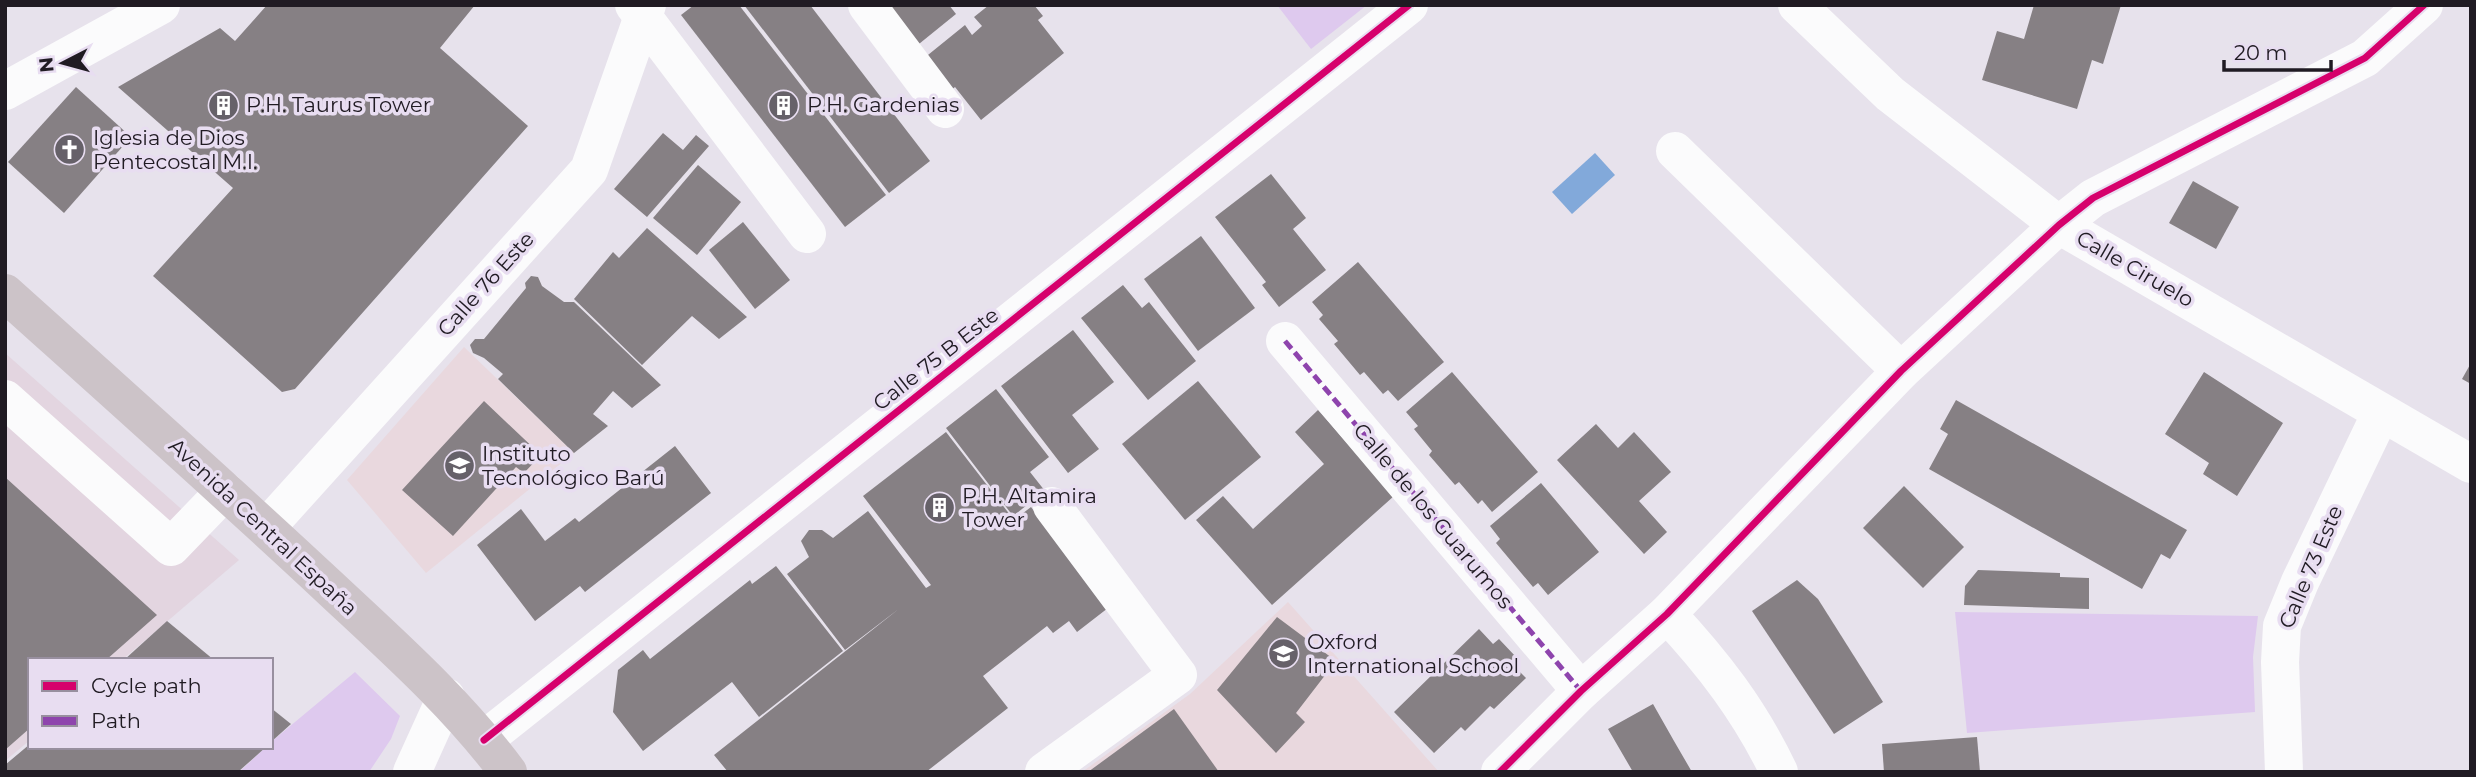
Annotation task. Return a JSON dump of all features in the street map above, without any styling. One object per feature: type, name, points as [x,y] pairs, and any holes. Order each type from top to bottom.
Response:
[{"type":"main road","name":"Avenida Central España","points":[[5,293],[266,528],[446,697],[508,772]]},
{"type":"street","points":[[5,91],[161,5]]},
{"type":"street","points":[[867,5],[945,109]]},
{"type":"street","name":"Calle 75 B Este","points":[[484,740],[1409,5]]},
{"type":"street","name":"Calle Ciruelo","points":[[1797,5],[1890,94],[2059,225],[2471,464]]},
{"type":"street","points":[[1500,772],[1581,691],[1667,614],[1901,371],[2059,225],[2093,198],[2365,58],[2424,5]]},
{"type":"street","points":[[642,10],[807,234]]},
{"type":"street","name":"Calle 76 Este","points":[[266,528],[589,170],[642,10]]},
{"type":"street","points":[[1675,151],[1901,371]]},
{"type":"street","name":"Calle de los Guarumos","points":[[1285,341],[1581,691]]},
{"type":"street","points":[[5,399],[171,547],[225,491]]},
{"type":"street","name":"Calle 73 Este","points":[[2284,772],[2280,662],[2282,626],[2300,582],[2381,413]]},
{"type":"street","points":[[1044,772],[1178,674],[1052,506]]},
{"type":"street","points":[[1667,614],[1708,658],[1760,732],[1779,772]]},
{"type":"street","points":[[412,772],[446,697]]},
{"type":"shaded area","points":[[1277,5],[1367,5],[1311,49]]},
{"type":"shaded area","name":"Instituto Tecnológico Barú","points":[[464,347],[574,453],[426,573],[347,480]]},
{"type":"shaded area","points":[[5,353],[239,560],[124,658],[28,658],[28,742],[5,761]]},
{"type":"shaded area","name":"Oxford International School","points":[[1288,602],[1439,772],[1082,772],[1190,694]]},
{"type":"shaded area","points":[[1955,612],[2258,616],[2253,657],[2255,712],[1967,733]]},
{"type":"shaded area","points":[[355,672],[400,716],[391,739],[369,772],[239,772],[264,749],[273,749],[273,740]]},
{"type":"water","points":[[1595,153],[1615,175],[1572,214],[1552,192]]},
{"type":"building","points":[[267,5],[475,5],[440,48],[528,126],[295,389],[282,392],[153,276],[233,188],[118,87],[220,28],[235,41]]},
{"type":"building","name":"P.H. Gardenias","points":[[694,5],[739,5],[886,195],[845,227],[681,15]]},
{"type":"building","points":[[744,5],[810,5],[930,161],[889,193]]},
{"type":"building","points":[[889,5],[949,5],[956,14],[914,48]]},
{"type":"building","points":[[989,5],[1034,5],[1043,16],[1038,20],[1064,53],[981,120],[955,87],[949,92],[923,59],[965,25],[972,35],[982,26],[974,17]]},
{"type":"building","points":[[2034,5],[2121,5],[2103,64],[2092,60],[2077,109],[1982,80],[1997,31],[2024,39]]},
{"type":"building","name":"Iglesia de Dios Pentecostal M.I.","points":[[76,87],[131,137],[64,213],[8,162]]},
{"type":"building","points":[[663,133],[683,150],[696,135],[709,146],[647,217],[614,189]]},
{"type":"building","points":[[698,165],[741,202],[697,255],[653,218]]},
{"type":"building","points":[[1271,174],[1306,218],[1293,229],[1326,270],[1279,307],[1262,285],[1266,282],[1215,217]]},
{"type":"building","points":[[2193,181],[2239,207],[2216,249],[2169,223]]},
{"type":"building","points":[[743,222],[790,280],[755,309],[709,250]]},
{"type":"building","points":[[647,228],[747,317],[719,339],[692,316],[642,365],[574,299],[613,252],[619,258]]},
{"type":"building","points":[[1201,236],[1255,308],[1198,351],[1144,279]]},
{"type":"building","points":[[1358,262],[1444,362],[1398,401],[1388,390],[1383,394],[1364,372],[1360,375],[1334,344],[1338,341],[1319,319],[1323,315],[1312,302]]},
{"type":"building","points":[[531,276],[538,277],[542,286],[564,302],[574,302],[661,385],[632,408],[613,391],[593,414],[608,426],[574,453],[498,379],[503,374],[484,358],[473,353],[470,345],[475,339],[484,339],[526,288],[525,283]]},
{"type":"building","points":[[1123,285],[1142,308],[1149,302],[1196,361],[1148,400],[1081,318]]},
{"type":"building","points":[[1073,330],[1114,382],[1072,415],[1099,449],[1068,473],[1001,386]]},
{"type":"building","points":[[2471,363],[2471,384],[2462,379]]},
{"type":"building","points":[[1452,372],[1538,472],[1492,512],[1482,500],[1478,504],[1459,482],[1455,485],[1429,455],[1432,451],[1414,429],[1418,426],[1406,412]]},
{"type":"building","points":[[2204,372],[2283,423],[2237,496],[2203,474],[2209,463],[2165,434]]},
{"type":"building","points":[[1198,381],[1261,457],[1185,520],[1122,444]]},
{"type":"building","points":[[996,389],[1049,457],[1030,472],[1045,491],[1013,516],[946,428]]},
{"type":"building","points":[[1956,400],[2187,530],[2170,559],[2161,554],[2142,589],[1929,469],[1948,434],[1940,429]]},
{"type":"building","points":[[484,401],[541,455],[524,473],[516,467],[453,536],[402,490]]},
{"type":"building","points":[[1318,410],[1394,496],[1272,605],[1196,520],[1223,496],[1253,529],[1324,464],[1295,432]]},
{"type":"building","points":[[1596,424],[1618,448],[1634,432],[1671,472],[1639,501],[1667,532],[1644,554],[1557,460]]},
{"type":"building","points":[[946,432],[1014,520],[1031,507],[1108,608],[1077,632],[1069,621],[1053,633],[1047,626],[983,676],[1008,708],[926,772],[728,772],[714,755],[900,608],[845,650],[787,574],[809,557],[801,541],[809,530],[822,530],[833,538],[868,511],[926,588],[931,585],[863,496]]},
{"type":"building","points":[[675,446],[711,493],[585,592],[580,586],[535,621],[477,545],[521,509],[545,541],[575,518],[579,522]]},
{"type":"building","points":[[5,477],[157,615],[108,658],[28,658],[28,730],[5,750]]},
{"type":"building","points":[[1541,483],[1599,552],[1548,595],[1538,583],[1533,587],[1496,543],[1500,539],[1490,526]]},
{"type":"building","points":[[1904,486],[1964,547],[1923,588],[1863,528]]},
{"type":"building","points":[[776,566],[843,651],[759,717],[732,682],[643,751],[613,712],[618,670],[643,650],[650,659],[750,580],[752,584]]},
{"type":"building","points":[[1978,570],[2060,573],[2060,577],[2089,578],[2089,609],[1964,605],[1965,586]]},
{"type":"building","points":[[1797,580],[1818,599],[1883,702],[1834,734],[1752,611]]},
{"type":"building","points":[[1277,617],[1336,661],[1296,713],[1305,722],[1276,753],[1217,690]]},
{"type":"building","points":[[167,621],[212,658],[126,658]]},
{"type":"building","points":[[1479,629],[1493,644],[1499,639],[1516,657],[1510,662],[1526,678],[1494,709],[1490,706],[1465,731],[1461,727],[1434,753],[1394,712]]},
{"type":"building","points":[[1653,704],[1692,772],[1633,772],[1608,729]]},
{"type":"building","points":[[1174,709],[1219,772],[1088,772]]},
{"type":"building","points":[[273,710],[291,724],[273,740]]},
{"type":"building","points":[[1977,737],[1980,772],[1884,772],[1882,744]]},
{"type":"building","points":[[28,746],[28,749],[264,749],[238,772],[5,772],[5,765]]},
{"type":"marked path","points":[[1285,341],[1581,691]]},
{"type":"cycle path","points":[[484,740],[1409,5]]},
{"type":"cycle path","points":[[1500,772],[1581,691],[1667,614],[1901,371],[2059,225],[2093,198],[2365,58],[2424,5]]},
{"type":"place","name":"P.H. Taurus Tower","points":[[223,105]]},
{"type":"place","name":"P.H. Gardenias","points":[[784,105]]},
{"type":"place","name":"Iglesia de Dios Pentecostal M.I.","points":[[70,150]]},
{"type":"place","name":"Instituto Tecnológico Barú","points":[[459,466]]},
{"type":"place","name":"P.H. Altamira Tower","points":[[939,508]]},
{"type":"place","name":"Oxford International School","points":[[1284,654]]}]
